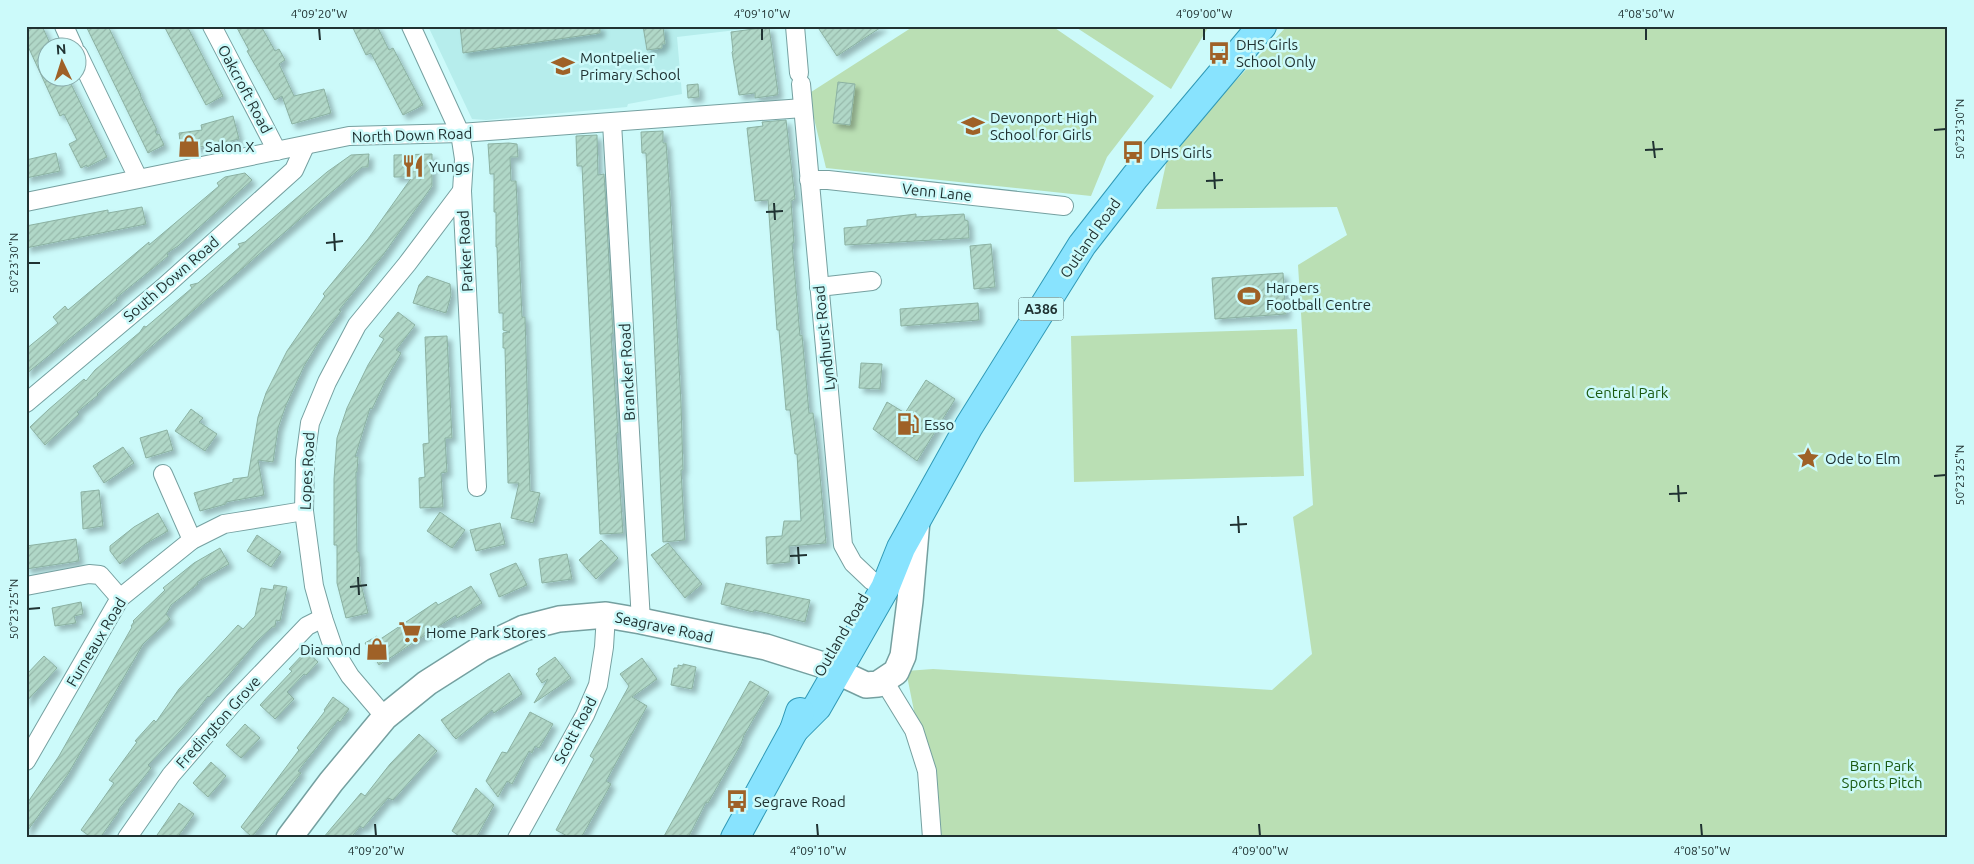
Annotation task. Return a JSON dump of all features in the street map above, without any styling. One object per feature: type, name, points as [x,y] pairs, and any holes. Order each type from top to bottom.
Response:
[{"type":"main road","name":"Outland Road","points":[[735,838],[794,730],[804,700],[830,668],[884,588],[901,548],[969,426],[1082,245],[1135,177],[1262,26]]},
{"type":"main road","name":"Outland Road","points":[[830,668],[872,581],[901,548]]},
{"type":"street","points":[[64,26],[69,38]]},
{"type":"street","name":"Oakcroft Road","points":[[212,26],[278,151]]},
{"type":"street","name":"Parker Road","points":[[411,26],[460,133],[464,159],[462,191],[478,487]]},
{"type":"street","name":"Lyndhurst Road","points":[[795,26],[843,545],[853,563],[872,581]]},
{"type":"street","points":[[88,75],[138,178]]},
{"type":"street","name":"North Down Road","points":[[26,202],[349,136],[460,133],[803,108]]},
{"type":"street","name":"Brancker Road","points":[[612,123],[641,621]]},
{"type":"street","name":"South Down Road","points":[[26,403],[164,287],[294,170],[305,146]]},
{"type":"street","name":"Venn Lane","points":[[808,180],[837,181],[1064,206]]},
{"type":"street","name":"Lopes Road","points":[[385,717],[350,676],[334,650],[314,586],[304,511],[305,460],[310,423],[326,382],[357,326],[462,191]]},
{"type":"street","points":[[819,288],[872,281]]},
{"type":"street","points":[[163,474],[192,540]]},
{"type":"street","name":"Furneaux Road","points":[[26,761],[120,598],[192,540],[224,524],[304,511]]},
{"type":"street","points":[[917,520],[910,601],[902,656],[896,672],[884,681],[914,730],[927,770],[932,838]]},
{"type":"street","points":[[26,586],[89,574],[100,576],[120,598]]},
{"type":"street","name":"Seagrave Road","points":[[289,838],[331,782],[385,717],[427,683],[482,648],[524,628],[559,619],[606,615],[766,647],[830,668],[866,685],[878,684],[884,681]]},
{"type":"street","name":"Scott Road","points":[[517,838],[585,714],[598,685],[604,648],[606,615]]},
{"type":"street","name":"Fredington Grove","points":[[127,838],[171,775],[234,702],[307,626],[323,618]]},
{"type":"shaded area","name":"Montpelier Primary School","points":[[428,26],[770,26],[677,37],[682,94],[628,104],[627,107],[486,120],[472,119]]},
{"type":"green space","name":"Devonport High School for Girls","points":[[914,26],[1052,26],[1154,96],[1107,157],[1091,196],[826,168],[808,94]]},
{"type":"green space","points":[[1078,26],[1209,26],[1171,89],[1077,28]]},
{"type":"green space","name":"Central Park","points":[[1287,26],[1948,26],[1948,838],[936,838],[936,820],[906,671],[933,669],[1272,690],[1312,654],[1293,517],[1313,505],[1298,265],[1347,235],[1337,207],[1156,209],[1168,155]]},
{"type":"green space","points":[[1297,329],[1304,476],[1074,482],[1071,336]]},
{"type":"building","points":[[34,26],[42,26],[47,38],[38,38],[38,68],[26,42],[26,30]]},
{"type":"building","points":[[86,26],[108,26],[157,130],[155,131],[157,135],[159,134],[164,145],[148,153]]},
{"type":"building","points":[[164,26],[187,26],[223,96],[206,105]]},
{"type":"building","points":[[236,26],[261,26],[275,51],[279,49],[285,60],[279,64],[294,96],[324,89],[331,113],[292,124],[282,96],[275,100],[247,51],[249,50]]},
{"type":"building","points":[[352,26],[377,26],[389,50],[393,48],[423,105],[403,115],[371,53],[366,55]]},
{"type":"building","points":[[460,26],[600,26],[600,33],[463,53]]},
{"type":"building","points":[[643,26],[663,26],[665,44],[662,44],[662,48],[647,50]]},
{"type":"building","points":[[817,26],[883,26],[837,56]]},
{"type":"building","points":[[769,27],[778,93],[777,95],[755,98],[755,93],[739,95],[732,52],[731,32]]},
{"type":"building","points":[[838,82],[855,84],[850,125],[833,123]]},
{"type":"building","points":[[698,84],[699,97],[688,98],[687,85]]},
{"type":"building","points":[[47,88],[73,88],[107,157],[81,168],[69,144],[77,140],[64,114],[60,116]]},
{"type":"building","points":[[233,116],[239,139],[207,147],[181,149],[179,133],[202,130],[201,125]]},
{"type":"building","points":[[786,120],[795,199],[791,201],[794,243],[792,243],[800,336],[802,335],[809,413],[813,413],[826,543],[789,546],[790,562],[767,564],[766,537],[782,536],[784,521],[801,521],[797,454],[795,454],[790,410],[786,410],[779,330],[777,330],[768,200],[755,201],[747,128],[763,126],[762,122]]},
{"type":"building","points":[[663,131],[663,143],[666,143],[670,197],[681,403],[683,470],[681,470],[685,540],[663,542],[646,153],[642,153],[641,132]]},
{"type":"building","points":[[597,135],[598,175],[604,174],[605,189],[613,334],[611,334],[618,433],[616,433],[623,533],[600,534],[582,166],[577,166],[576,136]]},
{"type":"building","points":[[488,144],[517,144],[518,157],[510,157],[511,181],[516,181],[522,317],[525,317],[530,491],[540,493],[533,523],[511,518],[519,483],[508,483],[503,333],[510,332],[503,330],[503,313],[499,313],[494,174],[490,174]]},
{"type":"building","points":[[56,153],[60,171],[26,178],[26,160]]},
{"type":"building","points":[[369,154],[368,167],[362,167],[334,190],[139,357],[77,412],[79,414],[45,445],[30,427],[48,410],[84,379],[86,381],[95,370],[140,332],[144,326],[146,327],[192,288],[190,285],[198,283],[240,247],[238,244],[245,242],[327,172],[351,155]]},
{"type":"building","points":[[432,154],[432,186],[383,255],[339,310],[341,311],[321,338],[304,366],[286,405],[278,428],[273,462],[258,460],[264,495],[226,502],[226,504],[200,511],[194,493],[233,482],[233,479],[248,477],[258,417],[266,393],[287,351],[325,296],[323,294],[368,239],[412,177],[394,177],[394,155]]},
{"type":"building","points":[[245,173],[252,180],[178,246],[167,253],[168,256],[116,298],[117,300],[26,374],[26,349],[58,323],[53,317],[65,306],[68,310],[149,242],[149,245],[219,186],[217,183],[225,177]]},
{"type":"building","points":[[142,207],[146,224],[26,248],[26,226],[108,210],[108,213]]},
{"type":"building","points":[[916,214],[916,217],[964,214],[965,220],[968,221],[969,238],[845,245],[844,228],[867,226],[867,220]]},
{"type":"building","points":[[991,244],[995,287],[974,289],[970,246]]},
{"type":"building","name":"Harpers Football Centre","points":[[1283,273],[1286,314],[1215,319],[1212,278]]},
{"type":"building","points":[[427,276],[450,284],[451,295],[446,313],[413,303],[419,285]]},
{"type":"building","points":[[978,303],[979,320],[901,326],[900,309]]},
{"type":"building","points":[[398,312],[415,325],[396,350],[401,353],[372,409],[370,408],[355,457],[358,457],[356,472],[357,552],[359,552],[360,580],[368,613],[346,618],[337,583],[337,545],[334,545],[334,479],[337,438],[347,408],[368,365],[384,339],[379,336]]},
{"type":"building","points":[[447,336],[452,438],[445,438],[447,472],[441,473],[443,507],[420,508],[419,478],[425,477],[423,444],[429,443],[425,337]]},
{"type":"building","points":[[861,363],[882,364],[880,389],[859,388]]},
{"type":"building","name":"Esso","points":[[926,380],[955,399],[917,461],[873,429],[887,402],[905,413]]},
{"type":"building","points":[[191,409],[203,418],[199,422],[217,434],[205,451],[175,431]]},
{"type":"building","points":[[167,430],[173,450],[146,458],[140,438]]},
{"type":"building","points":[[123,447],[134,463],[104,483],[93,466]]},
{"type":"building","points":[[99,490],[103,526],[83,529],[81,492]]},
{"type":"building","points":[[440,512],[465,530],[452,548],[427,531]]},
{"type":"building","points":[[158,513],[168,531],[145,544],[120,564],[110,551],[110,546],[134,527]]},
{"type":"building","points":[[500,523],[505,544],[476,551],[470,530]]},
{"type":"building","points":[[257,535],[281,552],[271,567],[247,551]]},
{"type":"building","points":[[76,539],[79,561],[26,569],[26,546]]},
{"type":"building","points":[[601,540],[618,558],[596,579],[579,560]]},
{"type":"building","points":[[668,543],[702,584],[685,598],[651,555]]},
{"type":"building","points":[[220,548],[229,564],[197,582],[198,584],[171,605],[166,614],[170,619],[143,644],[68,774],[26,833],[26,805],[59,756],[132,627],[133,621],[165,590],[163,588],[194,563]]},
{"type":"building","points":[[567,554],[572,579],[542,583],[539,559]]},
{"type":"building","points":[[516,563],[527,585],[499,597],[490,574]]},
{"type":"building","points":[[726,583],[810,600],[805,622],[721,604]]},
{"type":"building","points":[[274,585],[287,587],[280,621],[276,620],[275,627],[272,627],[256,642],[228,676],[208,696],[183,728],[148,765],[151,768],[118,810],[100,838],[92,838],[81,830],[114,783],[109,780],[137,742],[135,741],[154,720],[156,722],[179,689],[238,625],[243,629],[255,616],[261,588],[273,590]]},
{"type":"building","points":[[471,586],[482,603],[457,618],[456,615],[379,665],[365,643],[377,636],[379,640],[436,602],[438,605]]},
{"type":"building","points":[[81,602],[83,614],[74,616],[76,623],[55,626],[52,608]]},
{"type":"building","points":[[306,651],[318,662],[287,692],[294,699],[275,719],[260,705],[292,671],[289,669]]},
{"type":"building","points":[[44,656],[57,668],[26,702],[26,675]]},
{"type":"building","points":[[555,657],[571,678],[534,703],[548,679],[542,683],[536,674],[539,671],[538,669]]},
{"type":"building","points":[[642,658],[657,679],[632,697],[647,706],[606,781],[611,784],[581,838],[571,838],[556,830],[594,759],[590,756],[629,686],[620,674]]},
{"type":"building","points":[[683,664],[696,667],[692,689],[671,685],[674,668],[678,668],[678,665],[683,666]]},
{"type":"building","points":[[509,673],[522,694],[494,713],[492,710],[456,739],[441,720]]},
{"type":"building","points":[[750,681],[769,692],[744,735],[741,744],[708,803],[706,802],[688,838],[663,838]]},
{"type":"building","points":[[333,697],[349,709],[340,722],[338,720],[298,771],[301,773],[252,837],[241,827],[299,750],[297,748],[325,711]]},
{"type":"building","points":[[530,712],[553,724],[539,748],[535,746],[532,753],[529,751],[512,784],[507,781],[498,797],[486,781],[502,752],[507,753]]},
{"type":"building","points":[[245,724],[260,738],[241,758],[226,745]]},
{"type":"building","points":[[419,734],[437,751],[393,800],[388,798],[363,828],[360,826],[351,838],[323,838],[361,793],[365,796],[390,764]]},
{"type":"building","points":[[211,762],[226,776],[208,797],[193,783]]},
{"type":"building","points":[[476,788],[494,805],[476,838],[462,838],[452,831]]},
{"type":"building","points":[[179,803],[194,814],[177,838],[155,838]]},
{"type":"place","name":"DHS Girls School Only","points":[[1219,53]]},
{"type":"place","name":"Montpelier Primary School","points":[[563,66]]},
{"type":"place","name":"Devonport High School for Girls","points":[[973,126]]},
{"type":"place","name":"Salon X","points":[[189,146]]},
{"type":"place","name":"DHS Girls","points":[[1133,152]]},
{"type":"place","name":"Yungs","points":[[413,166]]},
{"type":"place","name":"Harpers Football Centre","points":[[1249,296]]},
{"type":"place","name":"Esso","points":[[908,424]]},
{"type":"place","name":"Ode to Elm","points":[[1808,458]]},
{"type":"place","name":"Home Park Stores","points":[[410,632]]},
{"type":"place","name":"Diamond","points":[[377,649]]},
{"type":"place","name":"Segrave Road","points":[[737,801]]},
{"type":"park label","name":"Barn Park Sports Pitch","points":[[1882,774]]}]
